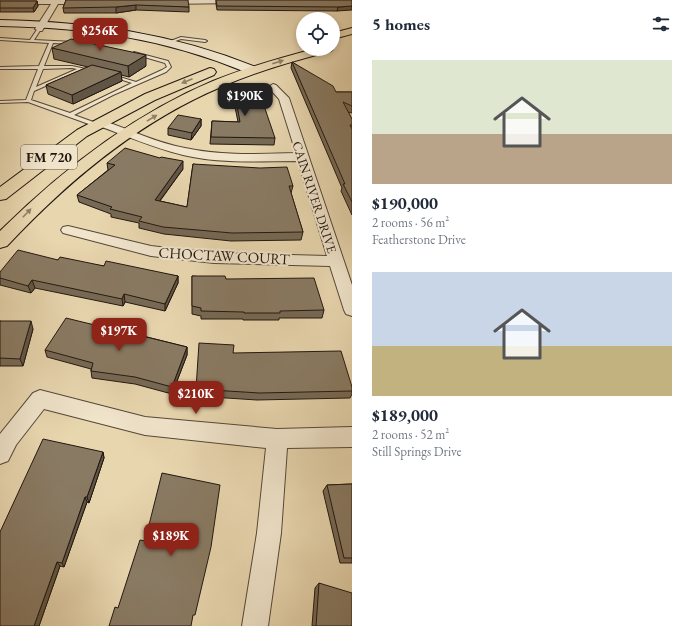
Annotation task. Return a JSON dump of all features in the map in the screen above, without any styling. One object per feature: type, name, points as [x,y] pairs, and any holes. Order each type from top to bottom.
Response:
[{"type":"main road","name":"FM 720","points":[[0,23],[112,31],[170,42],[238,68]]},
{"type":"main road","name":"FM 720","points":[[0,29],[41,26],[138,40],[238,68],[253,58]]},
{"type":"main road","points":[[340,35],[350,34]]},
{"type":"main road","points":[[274,52],[296,46]]},
{"type":"main road","name":"FM 720","points":[[0,195],[76,138],[150,97],[238,68],[296,56]]},
{"type":"main road","points":[[0,242],[30,210],[104,148],[238,68]]},
{"type":"street","points":[[0,2],[96,2]]},
{"type":"street","points":[[41,26],[56,2]]},
{"type":"street","points":[[159,2],[251,2]]},
{"type":"street","name":"CAIN RIVER DRIVE","points":[[273,86],[284,98],[335,261],[352,310]]},
{"type":"street","points":[[99,124],[129,132],[174,149],[213,157],[303,157]]},
{"type":"street","name":"CHOCTAW COURT","points":[[68,230],[151,251],[214,258],[335,261]]},
{"type":"street","points":[[0,454],[9,438],[40,399],[146,426],[277,439],[352,437]]},
{"type":"street","points":[[255,626],[269,533],[277,439]]},
{"type":"lane","points":[[31,41],[41,26]]},
{"type":"lane","points":[[170,42],[181,38],[205,41]]},
{"type":"lane","points":[[0,39],[79,43]]},
{"type":"lane","points":[[28,101],[51,42]]},
{"type":"lane","points":[[70,115],[135,83],[164,71],[169,67],[167,62],[126,52]]},
{"type":"lane","points":[[0,68],[72,67],[97,72]]},
{"type":"lane","points":[[32,90],[81,69]]},
{"type":"lane","points":[[105,74],[120,77],[135,83]]},
{"type":"lane","points":[[0,102],[28,101],[99,124]]},
{"type":"building","points":[[66,0],[188,0],[189,7],[136,5],[63,8]]},
{"type":"building","points":[[216,0],[352,0],[352,6],[217,6]]},
{"type":"building","points":[[0,1],[37,1],[33,8],[0,8]]},
{"type":"building","points":[[71,39],[146,55],[128,66],[52,48]]},
{"type":"building","points":[[292,62],[333,86],[336,92],[352,92],[352,106],[343,102],[352,119],[352,125],[350,125],[352,129],[352,202],[343,184],[345,184]]},
{"type":"building","points":[[92,65],[121,72],[72,95],[46,85]]},
{"type":"building","points":[[238,85],[260,94],[275,138],[211,137],[212,121],[240,122],[236,100],[219,94]]},
{"type":"building","points":[[178,115],[201,119],[192,133],[168,128]]},
{"type":"building","points":[[125,148],[160,158],[183,161],[155,200],[187,207],[193,164],[260,168],[287,167],[293,186],[289,186],[303,232],[232,233],[163,227],[139,221],[142,217],[110,209],[112,207],[77,195],[115,165],[107,163]]},
{"type":"building","points":[[18,250],[58,260],[60,257],[104,266],[106,261],[178,276],[165,304],[124,294],[122,299],[32,280],[28,286],[0,278],[0,272]]},
{"type":"building","points":[[192,276],[225,276],[226,279],[314,278],[324,310],[280,311],[280,313],[201,311],[201,308],[192,306]]},
{"type":"building","points":[[66,318],[111,329],[138,332],[138,335],[187,347],[172,387],[135,377],[91,371],[93,363],[45,350]]},
{"type":"building","points":[[0,321],[31,321],[20,359],[0,358]]},
{"type":"building","points":[[199,343],[234,345],[233,353],[341,351],[352,391],[259,393],[196,389]]},
{"type":"building","points":[[43,439],[103,452],[87,497],[85,497],[62,563],[57,562],[34,626],[0,626],[0,532]]},
{"type":"building","points":[[162,473],[220,485],[211,547],[195,615],[193,615],[191,626],[109,626],[115,607],[118,608],[140,540],[145,541]]},
{"type":"building","points":[[352,484],[352,558],[344,558],[327,485]]},
{"type":"building","points":[[319,583],[352,593],[352,626],[316,626]]}]
